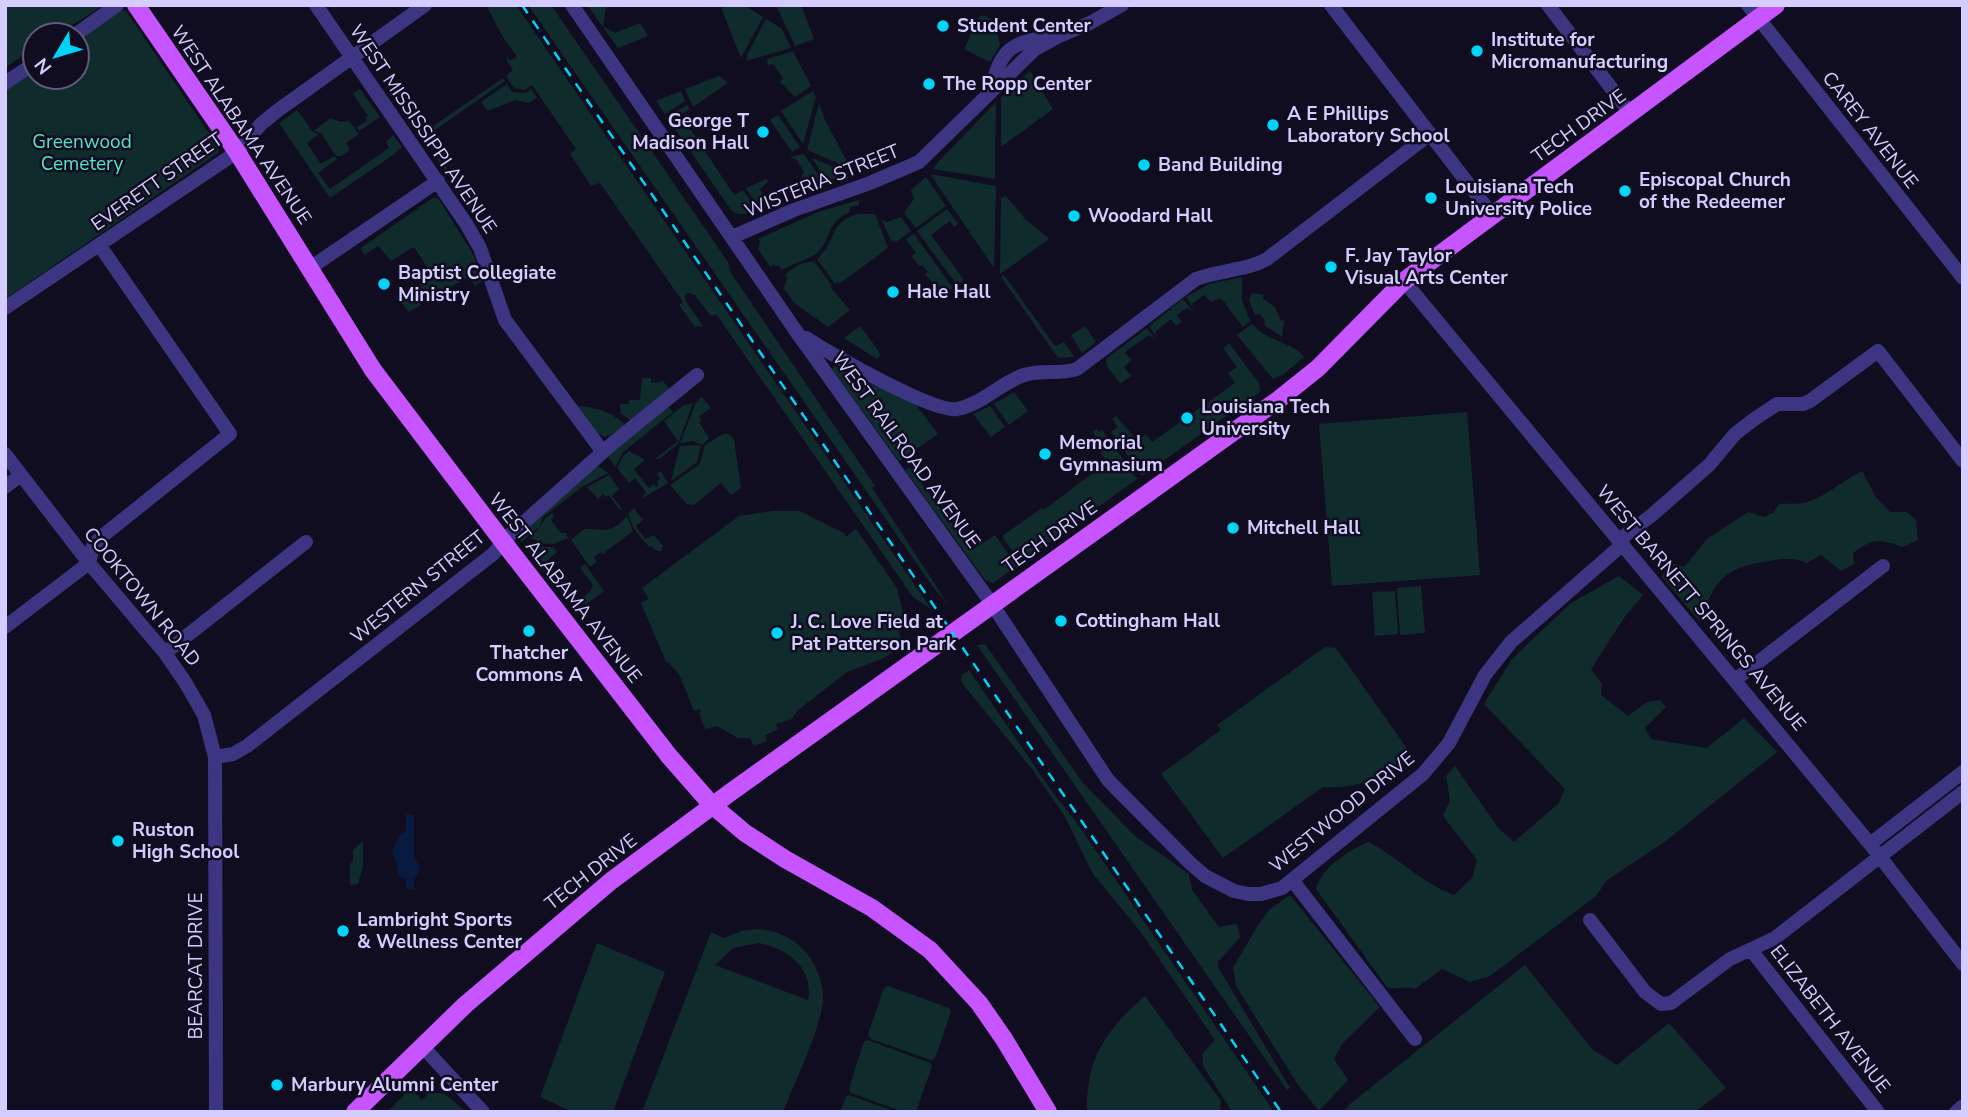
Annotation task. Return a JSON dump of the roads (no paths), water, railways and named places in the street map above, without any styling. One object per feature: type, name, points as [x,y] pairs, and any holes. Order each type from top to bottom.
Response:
[{"type":"main road","name":"WEST ALABAMA AVENUE","points":[[136,5],[237,152],[373,370],[669,756],[712,805],[766,847],[872,908],[930,950],[985,1011],[1048,1112]]},
{"type":"main road","name":"TECH DRIVE","points":[[355,1112],[422,1046],[552,929],[611,881],[712,805],[1278,400],[1318,368],[1404,281],[1631,114],[1753,12],[1776,5]]},
{"type":"street","points":[[91,24],[117,5]]},
{"type":"street","name":"WEST MISSISSIPPI AVENUE","points":[[317,5],[438,181],[480,248],[505,320],[603,452]]},
{"type":"street","name":"EVERETT STREET","points":[[5,308],[237,152],[261,124],[425,5]]},
{"type":"street","name":"WEST RAILROAD AVENUE","points":[[572,5],[798,334],[992,604],[1108,780],[1190,863],[1205,876],[1234,891]]},
{"type":"street","name":"WISTERIA STREET","points":[[732,237],[919,162],[1026,57],[1059,36],[1122,5]]},
{"type":"street","points":[[1331,5],[1493,216]]},
{"type":"street","points":[[1548,5],[1631,114]]},
{"type":"street","name":"CAREY AVENUE","points":[[1753,12],[1963,278]]},
{"type":"street","points":[[990,91],[999,61],[1008,50],[1025,40],[1059,36]]},
{"type":"street","points":[[5,83],[21,72]]},
{"type":"street","points":[[798,334],[846,363],[929,404],[953,410],[968,405],[1022,376],[1039,371],[1065,372],[1077,369],[1196,279],[1268,259],[1430,134]]},
{"type":"street","points":[[310,268],[438,181]]},
{"type":"street","points":[[5,627],[89,563],[93,546],[100,538],[230,434],[100,246]]},
{"type":"street","name":"WEST BARNETT SPRINGS AVENUE","points":[[1404,281],[1880,856],[1963,964]]},
{"type":"street","name":"WESTWOOD DRIVE","points":[[1234,891],[1261,894],[1282,888],[1423,774],[1449,743],[1485,676],[1506,648],[1709,464],[1735,434],[1776,404],[1803,404],[1810,401],[1878,351],[1963,461]]},
{"type":"street","name":"WESTERN STREET","points":[[215,757],[233,754],[247,746],[447,591],[603,452],[698,375]]},
{"type":"street","name":"COOKTOWN ROAD","points":[[5,454],[89,563],[164,653],[200,708],[215,757],[214,779]]},
{"type":"street","points":[[5,487],[21,475]]},
{"type":"street","points":[[164,653],[306,542]]},
{"type":"street","points":[[1735,680],[1883,566]]},
{"type":"street","points":[[1870,844],[1963,772]]},
{"type":"street","name":"BEARCAT DRIVE","points":[[214,779],[216,1112]]},
{"type":"street","points":[[1590,920],[1645,992],[1661,1004],[1671,1003],[1730,959],[1775,938],[1963,792]]},
{"type":"street","points":[[1293,881],[1415,1039]]},
{"type":"street","name":"ELIZABETH AVENUE","points":[[1751,950],[1878,1112]]},
{"type":"street","points":[[422,1046],[483,1112]]},
{"type":"street","points":[[1956,1112],[1963,1106]]},
{"type":"water","points":[[406,814],[414,815],[414,856],[420,869],[414,880],[414,889],[406,889],[406,880],[398,874],[392,852],[398,838],[406,831]]},
{"type":"railway","points":[[522,5],[1281,1112]]},
{"type":"place","name":"Student Center","points":[[943,26]]},
{"type":"place","name":"Institute for Micromanufacturing","points":[[1477,51]]},
{"type":"place","name":"The Ropp Center","points":[[929,84]]},
{"type":"place","name":"A E Phillips Laboratory School","points":[[1273,125]]},
{"type":"place","name":"George T Madison Hall","points":[[763,132]]},
{"type":"place","name":"Band Building","points":[[1144,165]]},
{"type":"place","name":"Episcopal Church of the Redeemer","points":[[1625,191]]},
{"type":"place","name":"Louisiana Tech University Police","points":[[1431,198]]},
{"type":"place","name":"Woodard Hall","points":[[1074,216]]},
{"type":"place","name":"F. Jay Taylor Visual Arts Center","points":[[1331,267]]},
{"type":"place","name":"Baptist Collegiate Ministry","points":[[384,284]]},
{"type":"place","name":"Hale Hall","points":[[893,292]]},
{"type":"place","name":"Louisiana Tech University","points":[[1187,418]]},
{"type":"place","name":"Memorial Gymnasium","points":[[1045,454]]},
{"type":"place","name":"Mitchell Hall","points":[[1233,528]]},
{"type":"place","name":"Cottingham Hall","points":[[1061,621]]},
{"type":"place","name":"Thatcher Commons A","points":[[529,631]]},
{"type":"place","name":"J. C. Love Field at Pat Patterson Park","points":[[777,633]]},
{"type":"place","name":"Ruston High School","points":[[118,841]]},
{"type":"place","name":"Lambright Sports & Wellness Center","points":[[343,931]]},
{"type":"place","name":"Marbury Alumni Center","points":[[277,1085]]},
{"type":"park label","name":"Greenwood Cemetery","points":[[82,153]]}]
